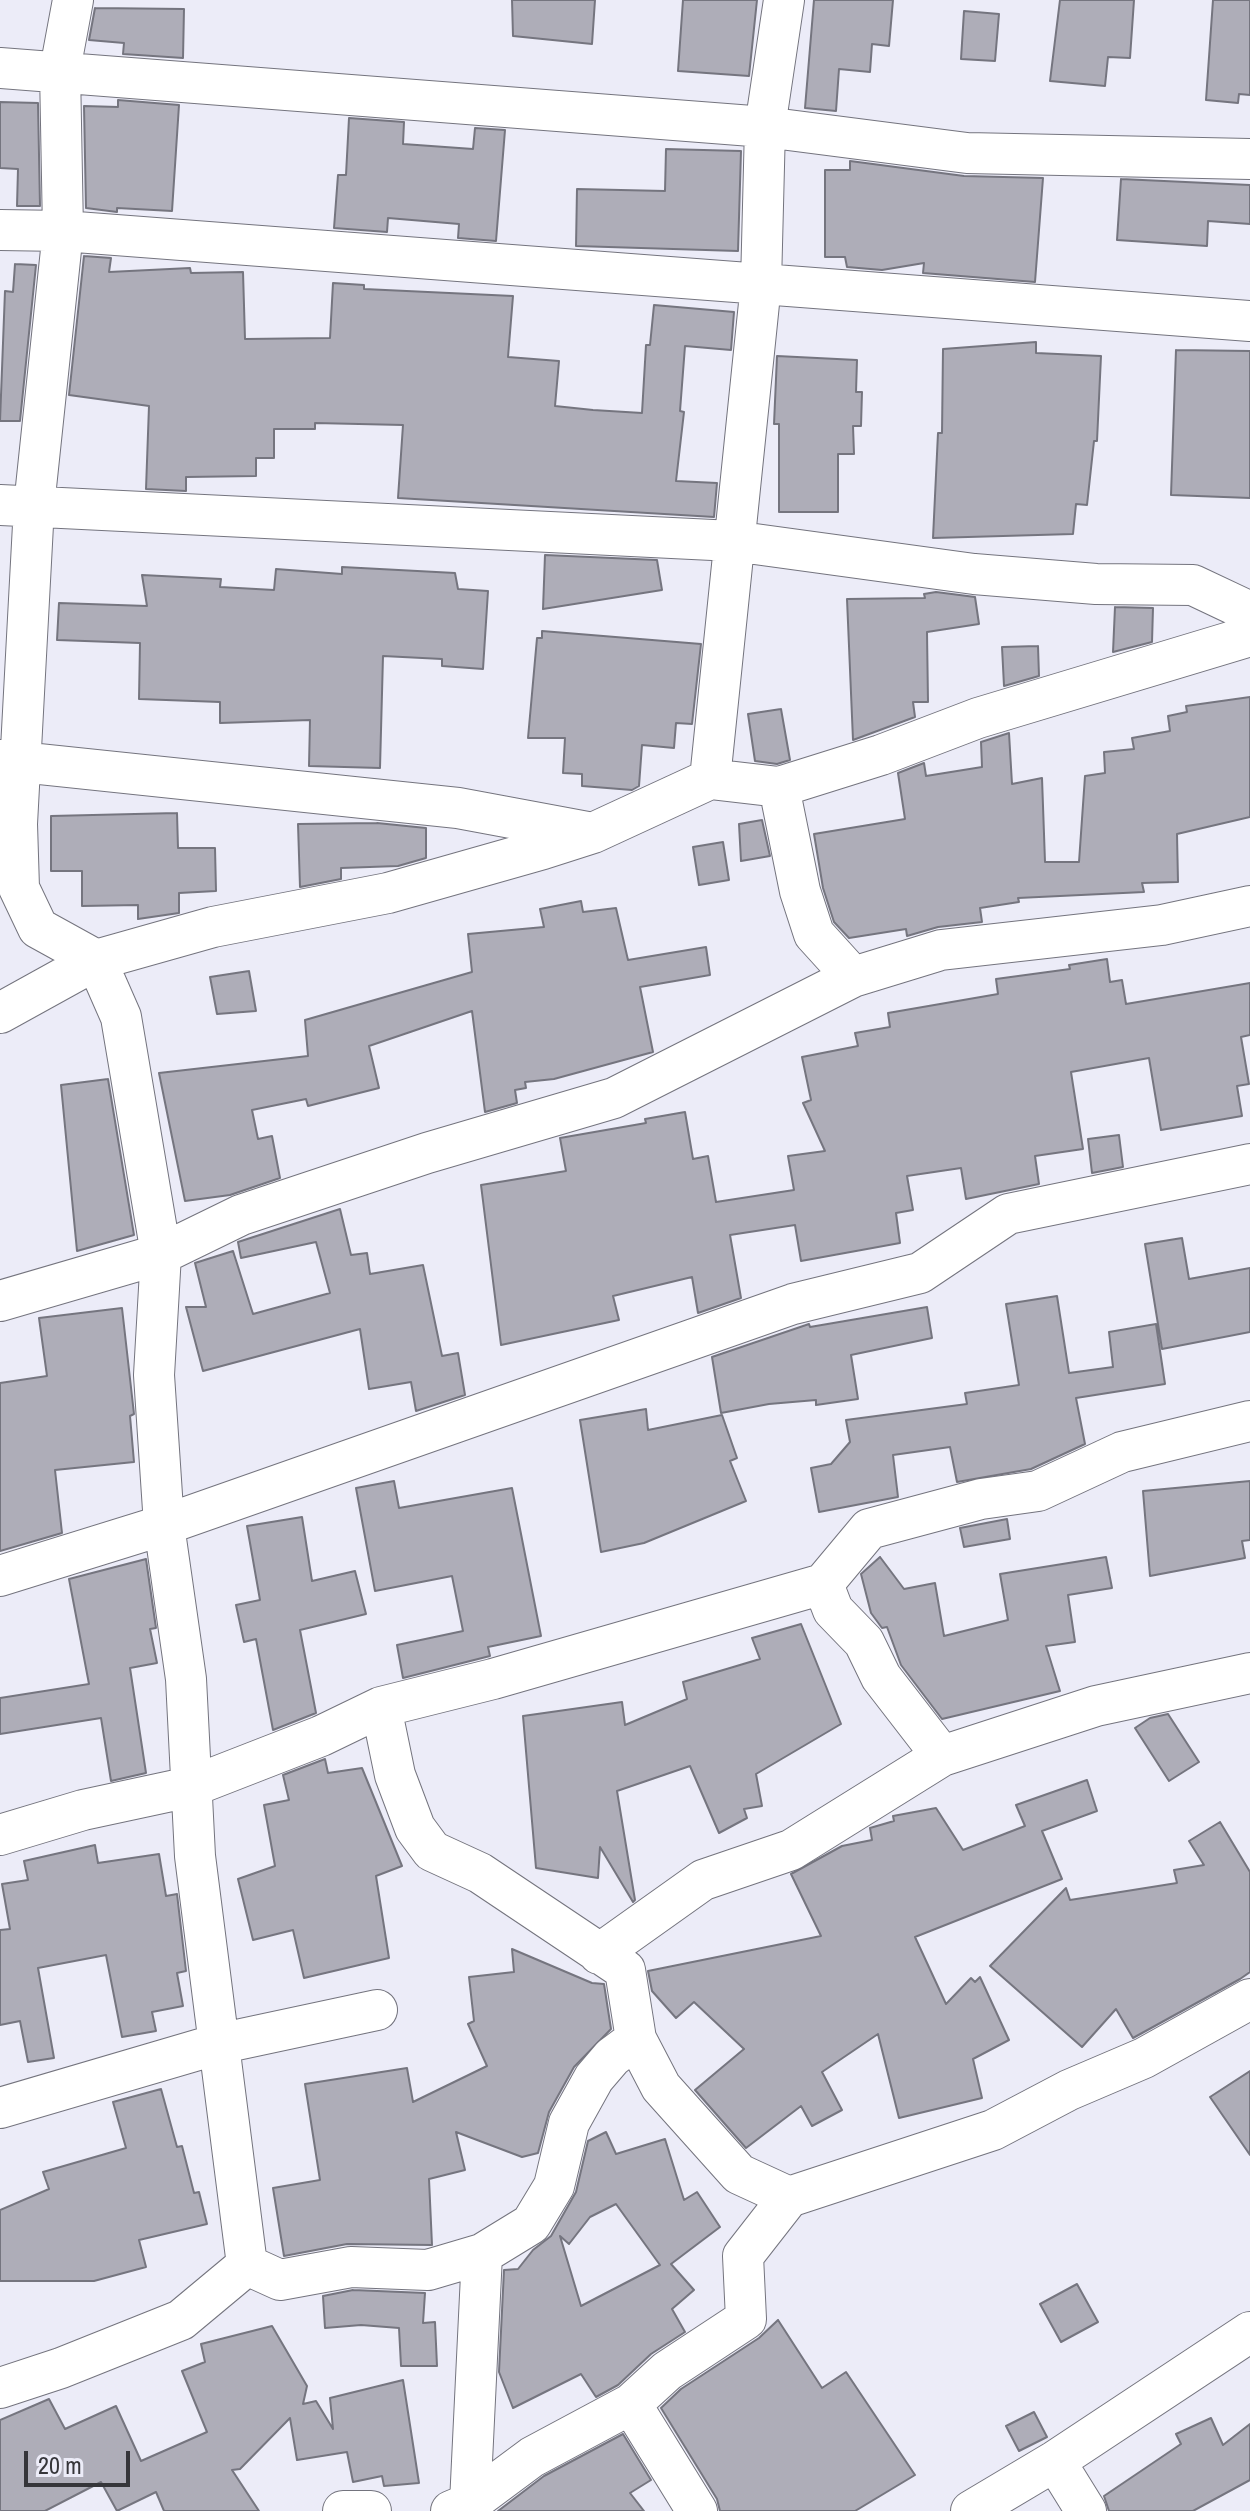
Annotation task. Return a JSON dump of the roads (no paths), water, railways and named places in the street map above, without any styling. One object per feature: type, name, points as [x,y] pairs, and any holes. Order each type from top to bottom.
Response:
[{"type":"street","points":[[73,0],[60,70],[63,231],[17,505],[11,761],[19,888],[38,928],[96,960],[121,1017],[161,1254],[154,1375],[164,1525],[186,1679],[190,1787],[218,2044],[247,2265]]},
{"type":"street","points":[[710,779],[761,284],[765,127],[784,0]]},
{"type":"street","points":[[0,68],[60,70],[765,127],[967,153],[1250,159]]},
{"type":"street","points":[[0,230],[63,231],[1250,321]]},
{"type":"street","points":[[17,505],[733,541],[974,574],[1096,584],[1193,585],[1250,612]]},
{"type":"street","points":[[0,1013],[96,960],[213,927],[388,893],[593,833],[710,779],[779,787],[881,755],[978,718],[1250,636]]},
{"type":"street","points":[[11,761],[458,808],[593,833]]},
{"type":"street","points":[[779,787],[800,891],[814,934],[853,977]]},
{"type":"street","points":[[0,1301],[161,1254],[241,1215],[427,1153],[614,1098],[853,977],[941,950],[1162,925],[1250,906]]},
{"type":"street","points":[[0,1576],[164,1525],[793,1304],[920,1273],[1008,1214],[1250,1164]]},
{"type":"street","points":[[0,1835],[83,1810],[190,1787],[321,1736],[381,1707],[493,1679],[823,1584],[869,1529],[981,1499],[1038,1491],[1122,1452],[1250,1421]]},
{"type":"street","points":[[823,1584],[833,1610],[864,1642],[881,1677],[942,1756]]},
{"type":"street","points":[[599,1954],[703,1880],[791,1850],[942,1756],[1096,1706],[1250,1673]]},
{"type":"street","points":[[381,1707],[395,1775],[415,1828],[432,1851],[480,1873],[625,1970],[636,2039],[661,2087],[739,2174],[789,2197]]},
{"type":"street","points":[[465,2508],[532,2457],[631,2404],[667,2371],[746,2319],[743,2256],[789,2197],[993,2130],[1069,2090],[1144,2058],[1250,1999]]},
{"type":"street","points":[[0,2108],[74,2089],[218,2044],[377,2010]]},
{"type":"street","points":[[247,2265],[280,2280],[351,2267],[428,2270],[482,2254],[531,2224],[554,2186],[569,2123],[594,2078],[612,2057],[636,2039]]},
{"type":"street","points":[[465,2508],[482,2254]]},
{"type":"street","points":[[0,2388],[61,2368],[181,2320],[247,2265]]},
{"type":"street","points":[[971,2511],[1055,2461],[1250,2332]]},
{"type":"street","points":[[631,2404],[697,2511]]},
{"type":"street","points":[[1055,2461],[1086,2511]]},
{"type":"street","points":[[343,2511],[371,2511]]}]
